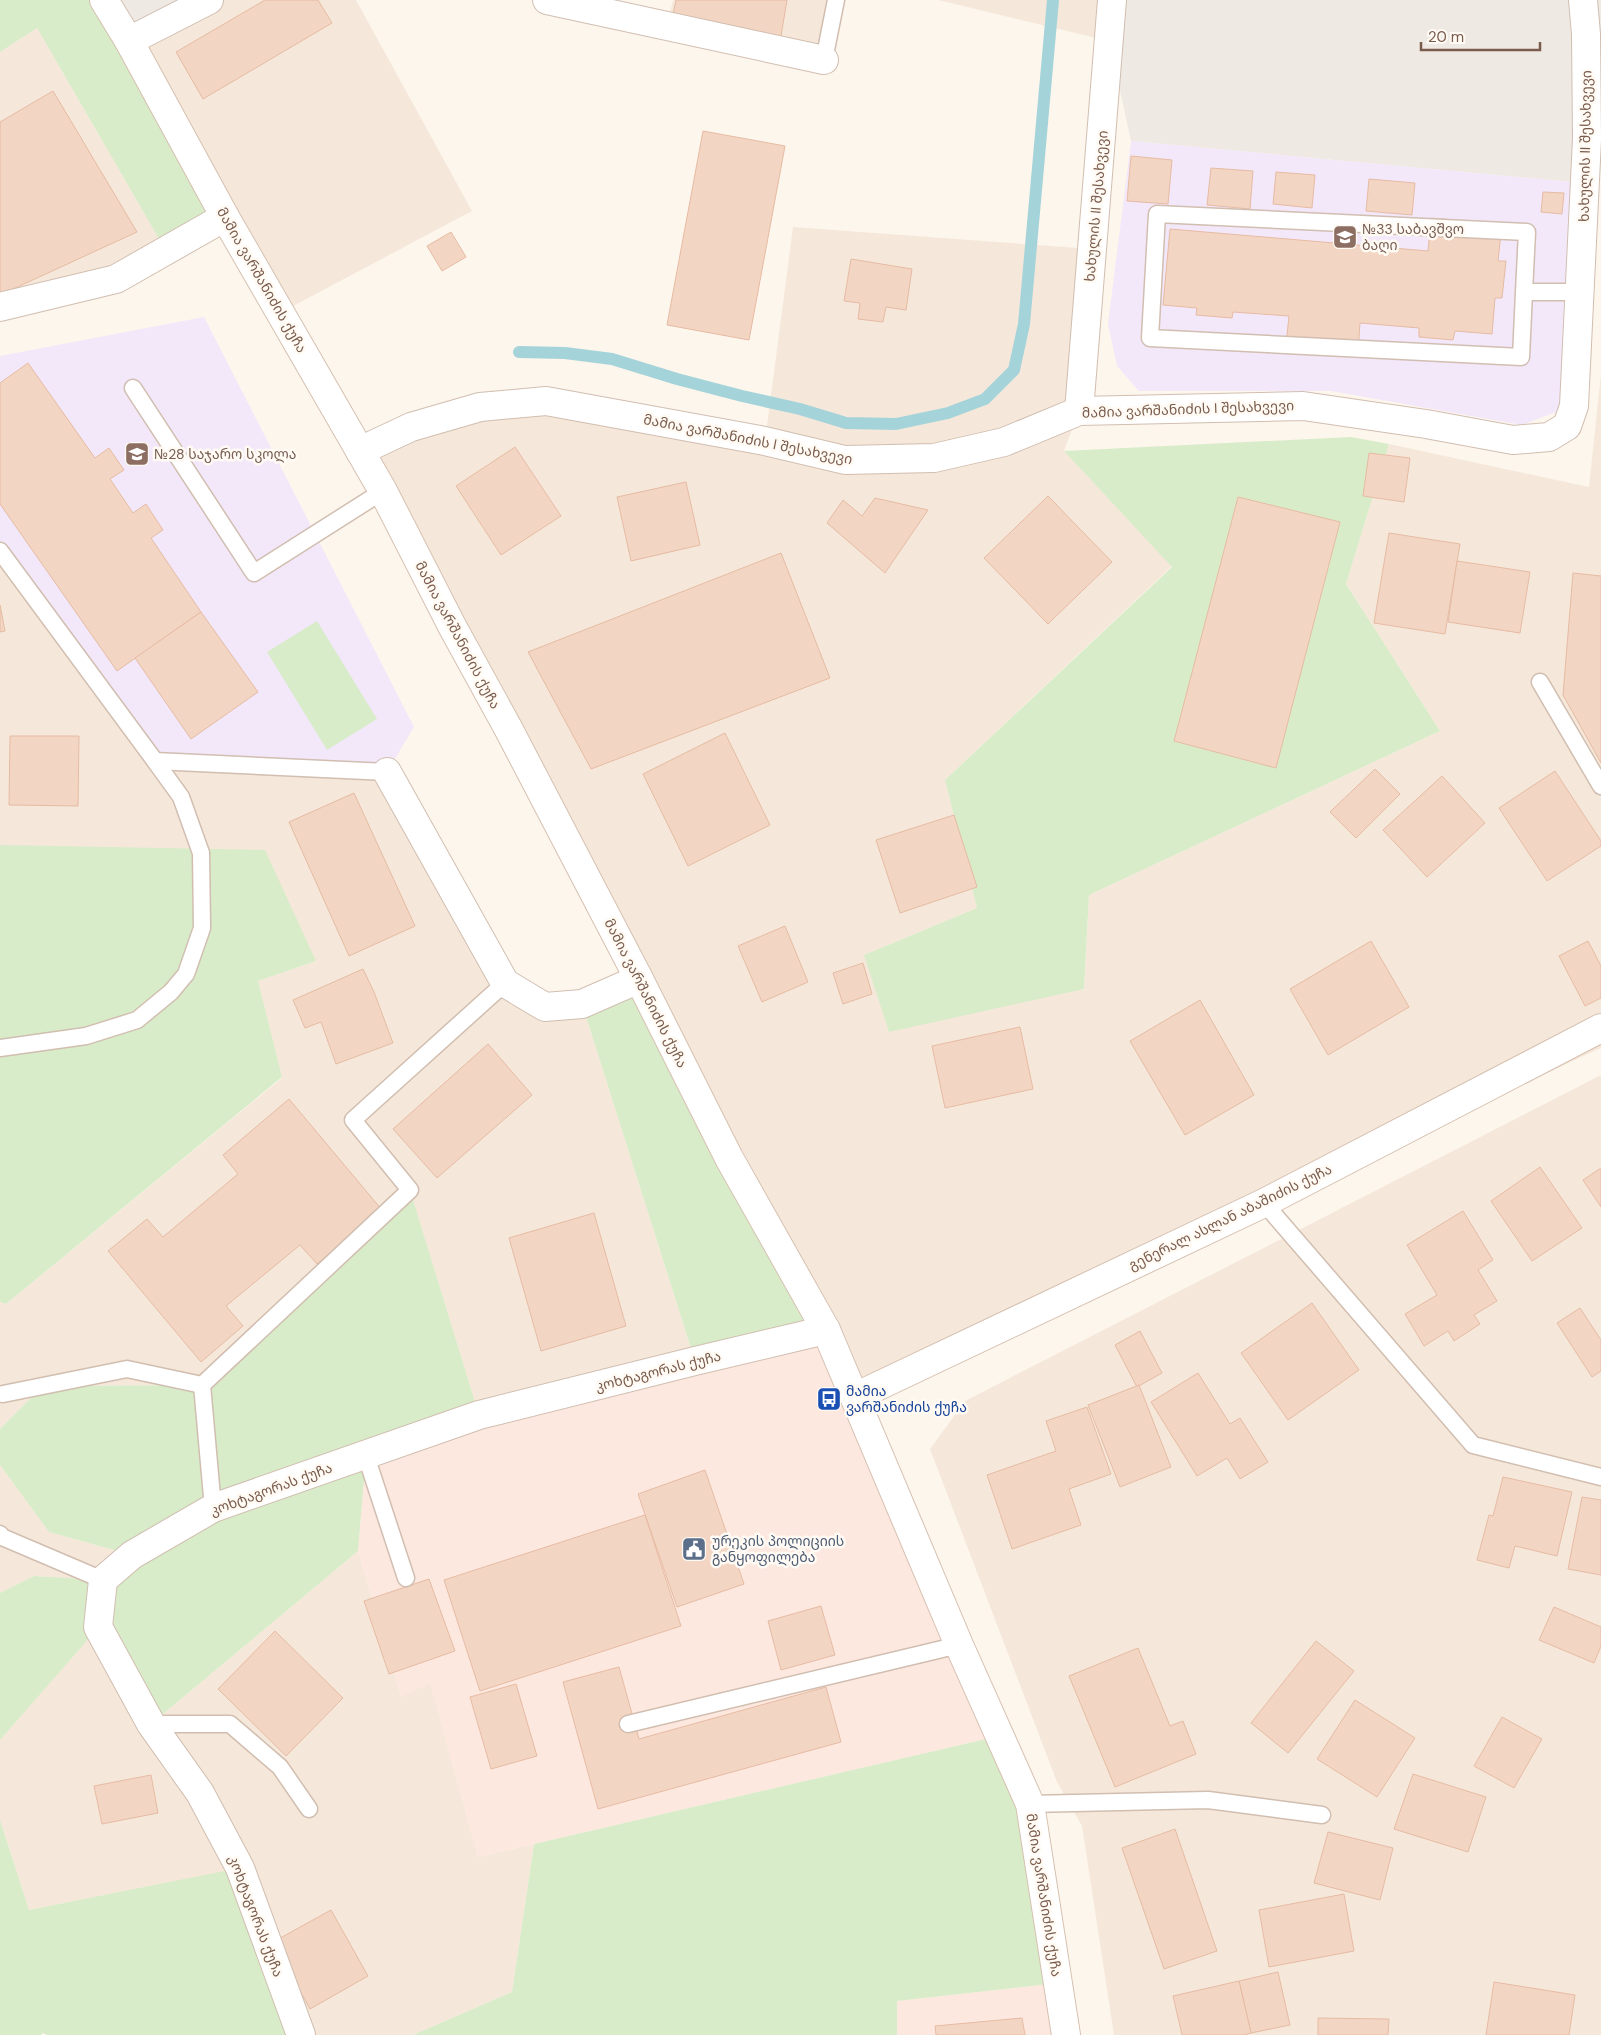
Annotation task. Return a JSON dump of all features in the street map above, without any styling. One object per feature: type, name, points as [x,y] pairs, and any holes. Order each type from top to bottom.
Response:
[{"type":"street","name":"მამია ვარშანიძის ქუჩა","points":[[104,0],[129,41],[225,217],[383,491],[452,626],[512,736],[639,979],[729,1158],[826,1330],[959,1645],[1030,1804],[1066,2035]]},
{"type":"street","points":[[129,41],[209,0]]},
{"type":"street","points":[[547,0],[824,60]]},
{"type":"street","name":"ხახულის II შესახვევი","points":[[1078,411],[1112,0]]},
{"type":"street","name":"ხახულის II შესახვევი","points":[[1580,292],[1587,139],[1586,34],[1583,0]]},
{"type":"street","points":[[0,306],[116,278],[225,217]]},
{"type":"street","name":"მამია ვარშანიძის I შესახვევი","points":[[360,451],[411,427],[480,407],[546,401],[765,441],[845,460],[934,458],[1004,442],[1078,411],[1303,406],[1426,424],[1514,440],[1549,437],[1566,426],[1574,406],[1580,292]]},
{"type":"street","points":[[387,772],[505,984],[544,1007],[582,1004],[639,979]]},
{"type":"street","name":"გენერალ ასლან აბაშიძის ქუჩა","points":[[855,1397],[1264,1203],[1601,1028]]},
{"type":"street","name":"კოხტაგორას ქუჩა","points":[[301,2035],[240,1868],[200,1793],[150,1724],[98,1627],[103,1580],[132,1555],[213,1508],[479,1415],[826,1330]]},
{"type":"lane","points":[[824,60],[836,0]]},
{"type":"lane","points":[[1157,214],[1527,232],[1524,292],[1521,357],[1150,338],[1157,214]]},
{"type":"lane","points":[[1524,292],[1580,292]]},
{"type":"lane","points":[[133,388],[254,573],[383,491]]},
{"type":"lane","points":[[0,551],[181,797],[201,853],[202,928],[186,974],[171,992],[137,1020],[86,1036],[0,1048]]},
{"type":"lane","points":[[1540,682],[1601,786]]},
{"type":"lane","points":[[155,761],[387,772]]},
{"type":"lane","points":[[202,1385],[410,1190],[353,1120],[505,984]]},
{"type":"lane","points":[[1264,1203],[1473,1445],[1601,1478]]},
{"type":"lane","points":[[3,1394],[127,1369],[202,1385]]},
{"type":"lane","points":[[202,1385],[213,1508]]},
{"type":"lane","points":[[366,1456],[406,1578]]},
{"type":"lane","points":[[0,1534],[2,1538],[103,1580]]},
{"type":"lane","points":[[628,1724],[959,1645]]},
{"type":"lane","points":[[150,1724],[230,1724],[280,1767],[308,1809]]},
{"type":"lane","points":[[1030,1804],[1208,1800],[1322,1815]]},
{"type":"shaded area","points":[[104,0],[209,0],[129,41]]},
{"type":"shaded area","points":[[209,0],[356,0],[472,211],[280,313],[129,41]]},
{"type":"shaded area","points":[[673,0],[836,0],[824,60],[667,26]]},
{"type":"shaded area","points":[[938,0],[1112,0],[1109,41]]},
{"type":"shaded area","points":[[1112,0],[1601,0],[1601,157],[1573,182],[1131,141],[1109,41]]},
{"type":"shaded area","points":[[37,28],[166,251],[0,307],[0,52]]},
{"type":"shaded area","name":"№33 საბავშვო ბაღი","points":[[1131,141],[1573,182],[1564,409],[1522,425],[1331,391],[1139,391],[1117,366],[1108,324]]},
{"type":"shaded area","points":[[793,227],[1092,249],[1079,411],[1064,451],[1172,566],[945,780],[977,908],[864,955],[1084,990],[1089,895],[1440,731],[1346,584],[1389,444],[1589,487],[1601,374],[1601,1048],[1264,1203],[855,1397],[360,451],[480,407],[765,441]]},
{"type":"shaded area","name":"№28 საჯარო სკოლა","points":[[204,317],[414,727],[387,772],[155,761],[0,551],[0,356]]},
{"type":"shaded area","points":[[0,551],[387,772],[505,983],[582,1004],[695,1361],[479,1415],[410,1191],[202,1385],[43,1386],[0,1429],[0,1302],[6,1304],[282,1078],[258,981],[316,961],[0,845]]},
{"type":"shaded area","points":[[1601,1075],[1601,2035],[1114,2035],[1082,1826],[1057,1782],[930,1449],[965,1401]]},
{"type":"shaded area","points":[[826,1330],[999,1736],[478,1857],[430,1683],[401,1697],[358,1551],[366,1456]]},
{"type":"shaded area","points":[[0,1465],[49,1532],[132,1555],[103,1580],[34,1576],[0,1593]]},
{"type":"shaded area","points":[[358,1551],[401,1696],[430,1682],[478,1857],[534,1844],[512,1992],[413,2035],[301,2035],[240,1869],[29,1910],[0,1820],[0,1740],[98,1627],[151,1724]]},
{"type":"shaded area","points":[[1058,1983],[1066,2035],[897,2035],[897,2001]]},
{"type":"green space","points":[[0,0],[104,0],[225,217],[166,251],[37,28],[0,52]]},
{"type":"green space","points":[[1351,437],[1389,444],[1346,584],[1440,731],[1089,895],[1084,989],[889,1032],[864,955],[977,908],[945,780],[1172,567],[1064,451]]},
{"type":"green space","points":[[317,621],[377,719],[327,750],[267,652]]},
{"type":"green space","points":[[0,845],[265,850],[316,961],[258,981],[282,1077],[6,1304],[0,1302]]},
{"type":"green space","points":[[639,979],[826,1330],[695,1361],[582,1004]]},
{"type":"green space","points":[[410,1190],[479,1415],[366,1456],[358,1551],[151,1724],[98,1628],[0,1740],[0,1593],[34,1576],[103,1580],[132,1555],[49,1532],[0,1465],[0,1429],[43,1386],[202,1385]]},
{"type":"green space","points":[[999,1736],[1030,1804],[1058,1983],[897,2001],[897,2035],[413,2035],[512,1992],[534,1844]]},
{"type":"green space","points":[[0,1820],[29,1910],[240,1868],[301,2035],[47,2035],[43,2033],[41,2035],[0,2035]]},
{"type":"building","points":[[265,0],[318,0],[332,23],[203,99],[176,52]]},
{"type":"building","points":[[676,0],[787,0],[778,54],[669,34]]},
{"type":"building","points":[[53,91],[137,232],[0,295],[0,122]]},
{"type":"building","points":[[703,131],[785,146],[749,340],[667,325]]},
{"type":"building","points":[[1131,156],[1172,160],[1168,204],[1127,201]]},
{"type":"building","points":[[1211,168],[1253,171],[1250,209],[1207,205]]},
{"type":"building","points":[[1276,172],[1315,175],[1312,208],[1273,204]]},
{"type":"building","points":[[1369,179],[1415,183],[1412,215],[1366,211]]},
{"type":"building","points":[[1543,192],[1564,193],[1562,214],[1541,212]]},
{"type":"building","points":[[1431,218],[1502,224],[1498,261],[1506,261],[1502,298],[1495,298],[1492,334],[1455,331],[1453,340],[1419,337],[1419,328],[1360,323],[1358,352],[1286,345],[1289,316],[1233,312],[1232,318],[1196,315],[1197,308],[1163,305],[1170,229],[1428,251]]},
{"type":"building","points":[[451,232],[466,257],[442,271],[427,246]]},
{"type":"building","points":[[851,259],[912,269],[906,310],[886,307],[883,322],[858,319],[860,303],[844,301]]},
{"type":"building","points":[[28,363],[95,458],[109,448],[124,470],[110,479],[133,513],[146,504],[163,530],[151,538],[201,612],[117,671],[0,504],[0,383]]},
{"type":"building","points":[[515,447],[561,516],[501,555],[456,486]]},
{"type":"building","points":[[1369,453],[1410,458],[1404,502],[1363,496]]},
{"type":"building","points":[[686,482],[700,545],[631,561],[617,497]]},
{"type":"building","points":[[1048,496],[1112,562],[1048,624],[984,558]]},
{"type":"building","points":[[1238,497],[1340,522],[1276,768],[1174,741]]},
{"type":"building","points":[[875,498],[928,510],[885,573],[827,523],[843,500],[862,516]]},
{"type":"building","points":[[1389,533],[1460,544],[1445,634],[1374,623]]},
{"type":"building","points":[[781,553],[830,678],[591,769],[528,652]]},
{"type":"building","points":[[1457,561],[1530,572],[1520,633],[1448,622]]},
{"type":"building","points":[[1573,573],[1601,576],[1601,763],[1563,695]]},
{"type":"building","points":[[0,605],[5,631],[0,632]]},
{"type":"building","points":[[201,612],[258,692],[191,739],[135,658]]},
{"type":"building","points":[[725,733],[770,825],[688,866],[643,774]]},
{"type":"building","points":[[10,736],[79,736],[78,806],[9,805]]},
{"type":"building","points":[[1375,769],[1400,794],[1356,838],[1330,812]]},
{"type":"building","points":[[1555,771],[1601,841],[1601,846],[1547,881],[1499,808]]},
{"type":"building","points":[[1442,776],[1485,823],[1427,877],[1383,830]]},
{"type":"building","points":[[354,793],[415,926],[349,956],[289,822]]},
{"type":"building","points":[[954,815],[977,887],[900,913],[876,840]]},
{"type":"building","points":[[785,926],[808,982],[762,1002],[738,946]]},
{"type":"building","points":[[1371,941],[1409,1007],[1328,1055],[1290,989]]},
{"type":"building","points":[[1588,941],[1601,966],[1601,998],[1585,1006],[1559,956]]},
{"type":"building","points":[[863,963],[872,994],[843,1004],[833,973]]},
{"type":"building","points":[[363,969],[374,992],[393,1043],[336,1064],[321,1022],[305,1028],[293,1000]]},
{"type":"building","points":[[1200,1000],[1254,1095],[1185,1135],[1130,1041]]},
{"type":"building","points":[[1020,1027],[1033,1089],[945,1108],[932,1046]]},
{"type":"building","points":[[488,1044],[532,1095],[437,1178],[393,1129]]},
{"type":"building","points":[[289,1099],[382,1210],[317,1264],[300,1245],[226,1306],[243,1326],[201,1362],[108,1251],[147,1219],[163,1237],[238,1174],[223,1155]]},
{"type":"building","points":[[1540,1167],[1582,1228],[1532,1261],[1491,1201]]},
{"type":"building","points":[[1601,1168],[1601,1207],[1583,1180]]},
{"type":"building","points":[[1463,1211],[1493,1260],[1478,1270],[1497,1301],[1474,1315],[1480,1324],[1454,1341],[1448,1331],[1424,1346],[1405,1314],[1437,1295],[1407,1245]]},
{"type":"building","points":[[594,1213],[626,1326],[541,1351],[509,1238]]},
{"type":"building","points":[[1312,1303],[1359,1370],[1288,1420],[1241,1353]]},
{"type":"building","points":[[1580,1308],[1601,1340],[1601,1371],[1592,1377],[1557,1323]]},
{"type":"building","points":[[1140,1331],[1162,1373],[1137,1387],[1115,1345]]},
{"type":"building","points":[[1198,1373],[1230,1424],[1240,1418],[1268,1462],[1240,1479],[1227,1458],[1197,1476],[1151,1402]]},
{"type":"building","points":[[1139,1385],[1171,1467],[1120,1487],[1088,1405]]},
{"type":"building","points":[[1087,1407],[1111,1474],[1069,1489],[1081,1525],[1012,1549],[987,1475],[1056,1451],[1046,1421]]},
{"type":"building","name":"ურეკის პოლიციის განყოფილება","points":[[705,1470],[744,1584],[677,1607],[638,1494]]},
{"type":"building","points":[[1503,1477],[1572,1492],[1557,1556],[1515,1546],[1509,1568],[1477,1560],[1489,1515],[1493,1516]]},
{"type":"building","points":[[1582,1497],[1601,1500],[1601,1575],[1568,1569]]},
{"type":"building","points":[[645,1515],[681,1626],[480,1691],[444,1580]]},
{"type":"building","points":[[429,1579],[455,1651],[389,1674],[364,1601]]},
{"type":"building","points":[[821,1606],[835,1655],[781,1670],[768,1621]]},
{"type":"building","points":[[1554,1607],[1601,1627],[1601,1646],[1594,1663],[1539,1640]]},
{"type":"building","points":[[275,1631],[343,1698],[286,1756],[218,1689]]},
{"type":"building","points":[[1316,1641],[1354,1671],[1288,1753],[1251,1723]]},
{"type":"building","points":[[1138,1648],[1170,1726],[1183,1721],[1196,1754],[1115,1787],[1069,1676]]},
{"type":"building","points":[[619,1667],[639,1739],[826,1687],[841,1742],[598,1809],[563,1682]]},
{"type":"building","points":[[516,1684],[537,1756],[491,1769],[470,1697]]},
{"type":"building","points":[[1355,1700],[1415,1738],[1377,1797],[1317,1759]]},
{"type":"building","points":[[1502,1717],[1542,1739],[1514,1788],[1474,1766]]},
{"type":"building","points":[[1413,1774],[1486,1797],[1468,1852],[1394,1829]]},
{"type":"building","points":[[151,1775],[158,1813],[102,1824],[94,1786]]},
{"type":"building","points":[[1175,1829],[1217,1951],[1164,1969],[1122,1848]]},
{"type":"building","points":[[1328,1832],[1393,1848],[1380,1900],[1314,1883]]},
{"type":"building","points":[[1344,1894],[1354,1951],[1269,1967],[1259,1910]]},
{"type":"building","points":[[331,1910],[368,1976],[310,2009],[273,1942]]},
{"type":"building","points":[[1278,1972],[1290,2025],[1251,2033],[1239,1981]]},
{"type":"building","points":[[1239,1981],[1251,2033],[1244,2035],[1182,2035],[1173,1996]]},
{"type":"building","points":[[1494,1982],[1575,1995],[1569,2035],[1486,2035]]},
{"type":"building","points":[[1022,2018],[1025,2035],[936,2035],[935,2026]]},
{"type":"building","points":[[1318,2018],[1389,2019],[1388,2035],[1318,2035]]},
{"type":"waterway","points":[[519,352],[565,353],[612,359],[677,379],[800,409],[846,423],[896,424],[948,413],[985,399],[1014,370],[1024,324],[1053,0]]},
{"type":"place","name":"№33 საბავშვო ბაღი","points":[[1345,237]]},
{"type":"place","name":"№28 საჯარო სკოლა","points":[[137,454]]},
{"type":"place","name":"მამია ვარშანიძის ქუჩა","points":[[829,1399]]},
{"type":"place","name":"ურეკის პოლიციის განყოფილება","points":[[694,1549]]}]
